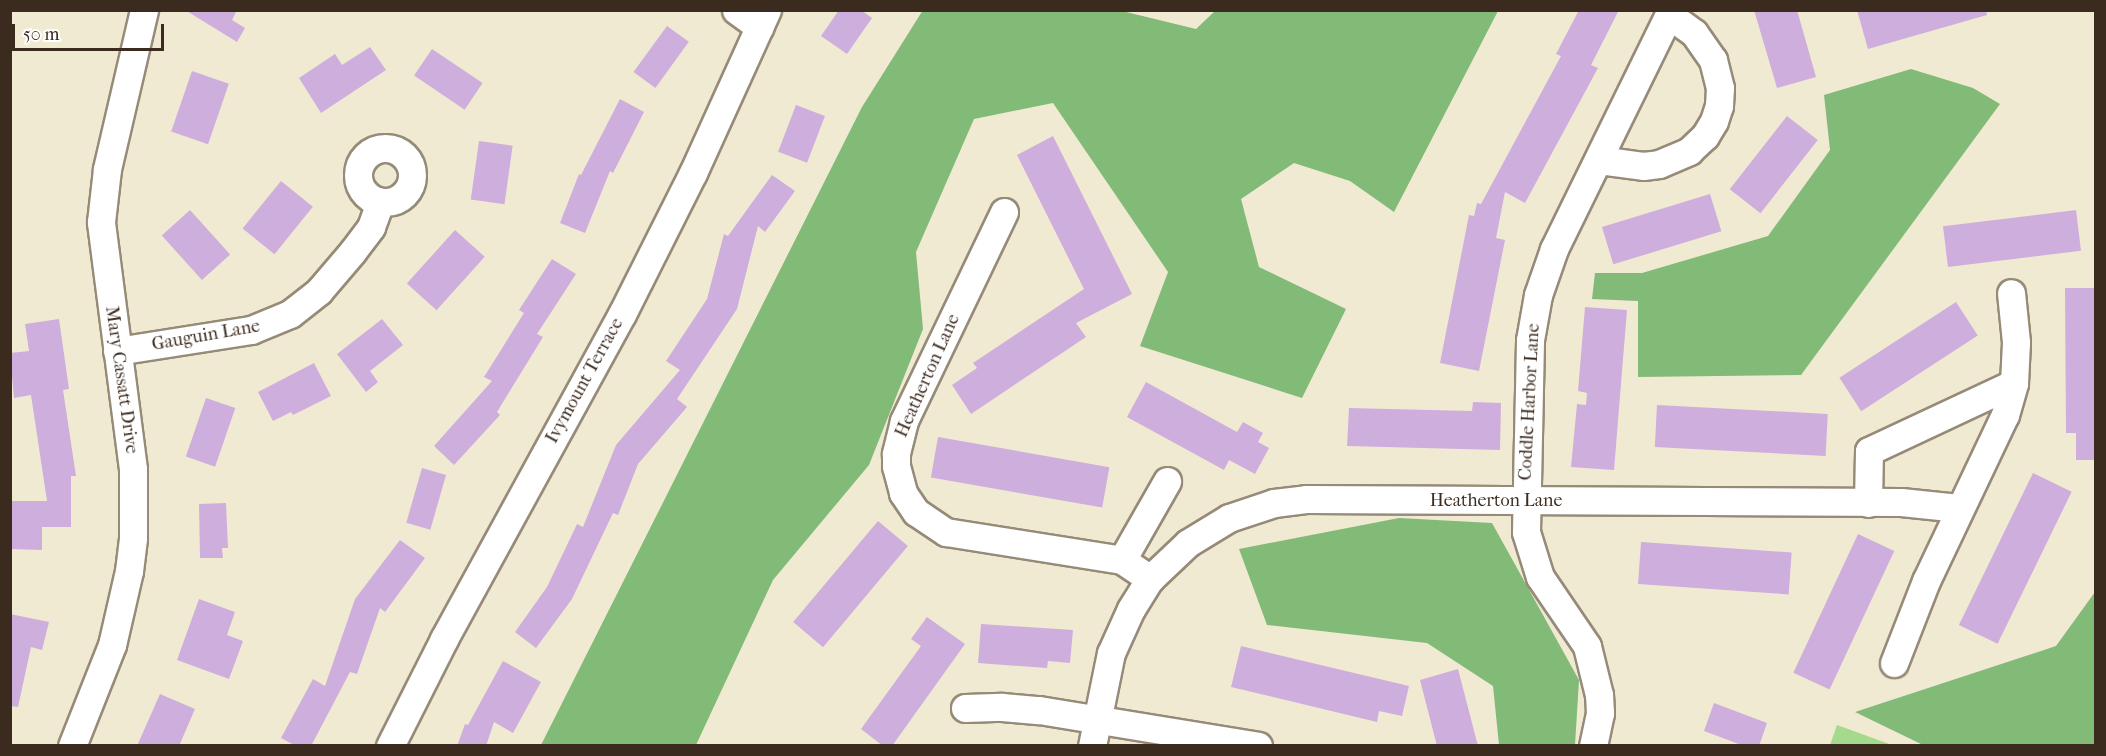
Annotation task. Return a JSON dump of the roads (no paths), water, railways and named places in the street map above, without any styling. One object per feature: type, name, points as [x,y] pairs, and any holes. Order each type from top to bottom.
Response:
[{"type":"street","name":"Mary Cassatt Drive","points":[[72,746],[112,645],[125,592],[133,538],[133,469],[104,255],[102,212],[107,169],[144,10]]},
{"type":"street","points":[[736,10],[763,19]]},
{"type":"street","name":"Coddle Harbor Lane","points":[[1593,746],[1600,712],[1597,679],[1587,646],[1540,577],[1526,531],[1530,340],[1538,295],[1554,249],[1670,13],[1694,33],[1713,60],[1720,88],[1714,121],[1705,136],[1689,151],[1659,164],[1643,166],[1599,160]]},
{"type":"street","name":"Ivymount Terrace","points":[[390,746],[444,639],[622,314],[693,173],[763,19]]},
{"type":"street","name":"Gauguin Lane","points":[[117,351],[251,330],[273,324],[319,291],[371,227],[380,202]]},
{"type":"street","name":"Heatherton Lane","points":[[1004,212],[904,421],[896,453],[896,466],[903,493],[916,512],[933,524],[961,536],[1122,560],[1150,579]]},
{"type":"street","points":[[1894,663],[1926,581],[1959,508],[2006,415],[2014,383],[2016,342],[2012,293]]},
{"type":"street","points":[[1868,503],[1869,452],[2014,383]]},
{"type":"street","points":[[1122,560],[1167,481]]},
{"type":"street","name":"Heatherton Lane","points":[[1093,733],[1111,653],[1120,630],[1150,579],[1188,543],[1229,518],[1274,503],[1306,499],[1901,502],[1959,508]]},
{"type":"street","points":[[965,708],[1002,707],[1039,710],[1093,733],[1258,746]]}]
